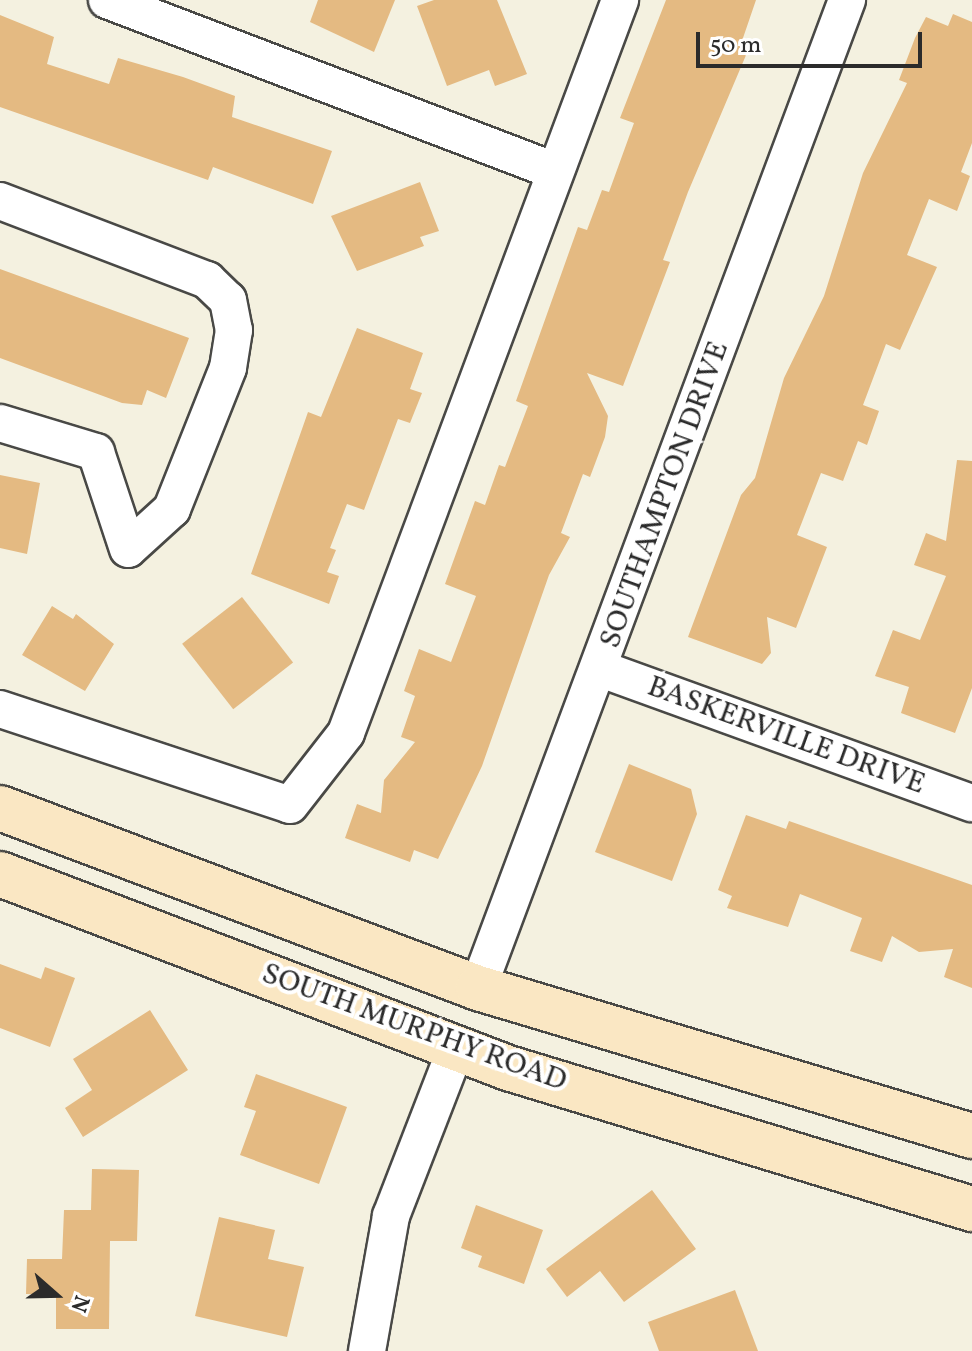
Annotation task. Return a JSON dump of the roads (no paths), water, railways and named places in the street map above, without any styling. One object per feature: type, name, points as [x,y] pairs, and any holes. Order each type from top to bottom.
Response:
[{"type":"main road","name":"SOUTH MURPHY ROAD","points":[[0,808],[478,988],[972,1136]]},
{"type":"main road","name":"SOUTH MURPHY ROAD","points":[[0,874],[456,1048],[972,1209]]},
{"type":"main road","points":[[456,1048],[478,988]]},
{"type":"street","points":[[107,0],[555,171]]},
{"type":"street","points":[[0,709],[290,805],[346,733],[620,0]]},
{"type":"street","name":"SOUTHAMPTON DRIVE","points":[[478,988],[601,669],[847,0]]},
{"type":"street","points":[[0,201],[207,280],[228,300],[234,330],[228,368],[196,456],[172,509],[128,549],[96,452],[0,423]]},
{"type":"street","name":"BASKERVILLE DRIVE","points":[[601,669],[972,803]]},
{"type":"street","points":[[367,1351],[391,1216],[456,1048]]}]
